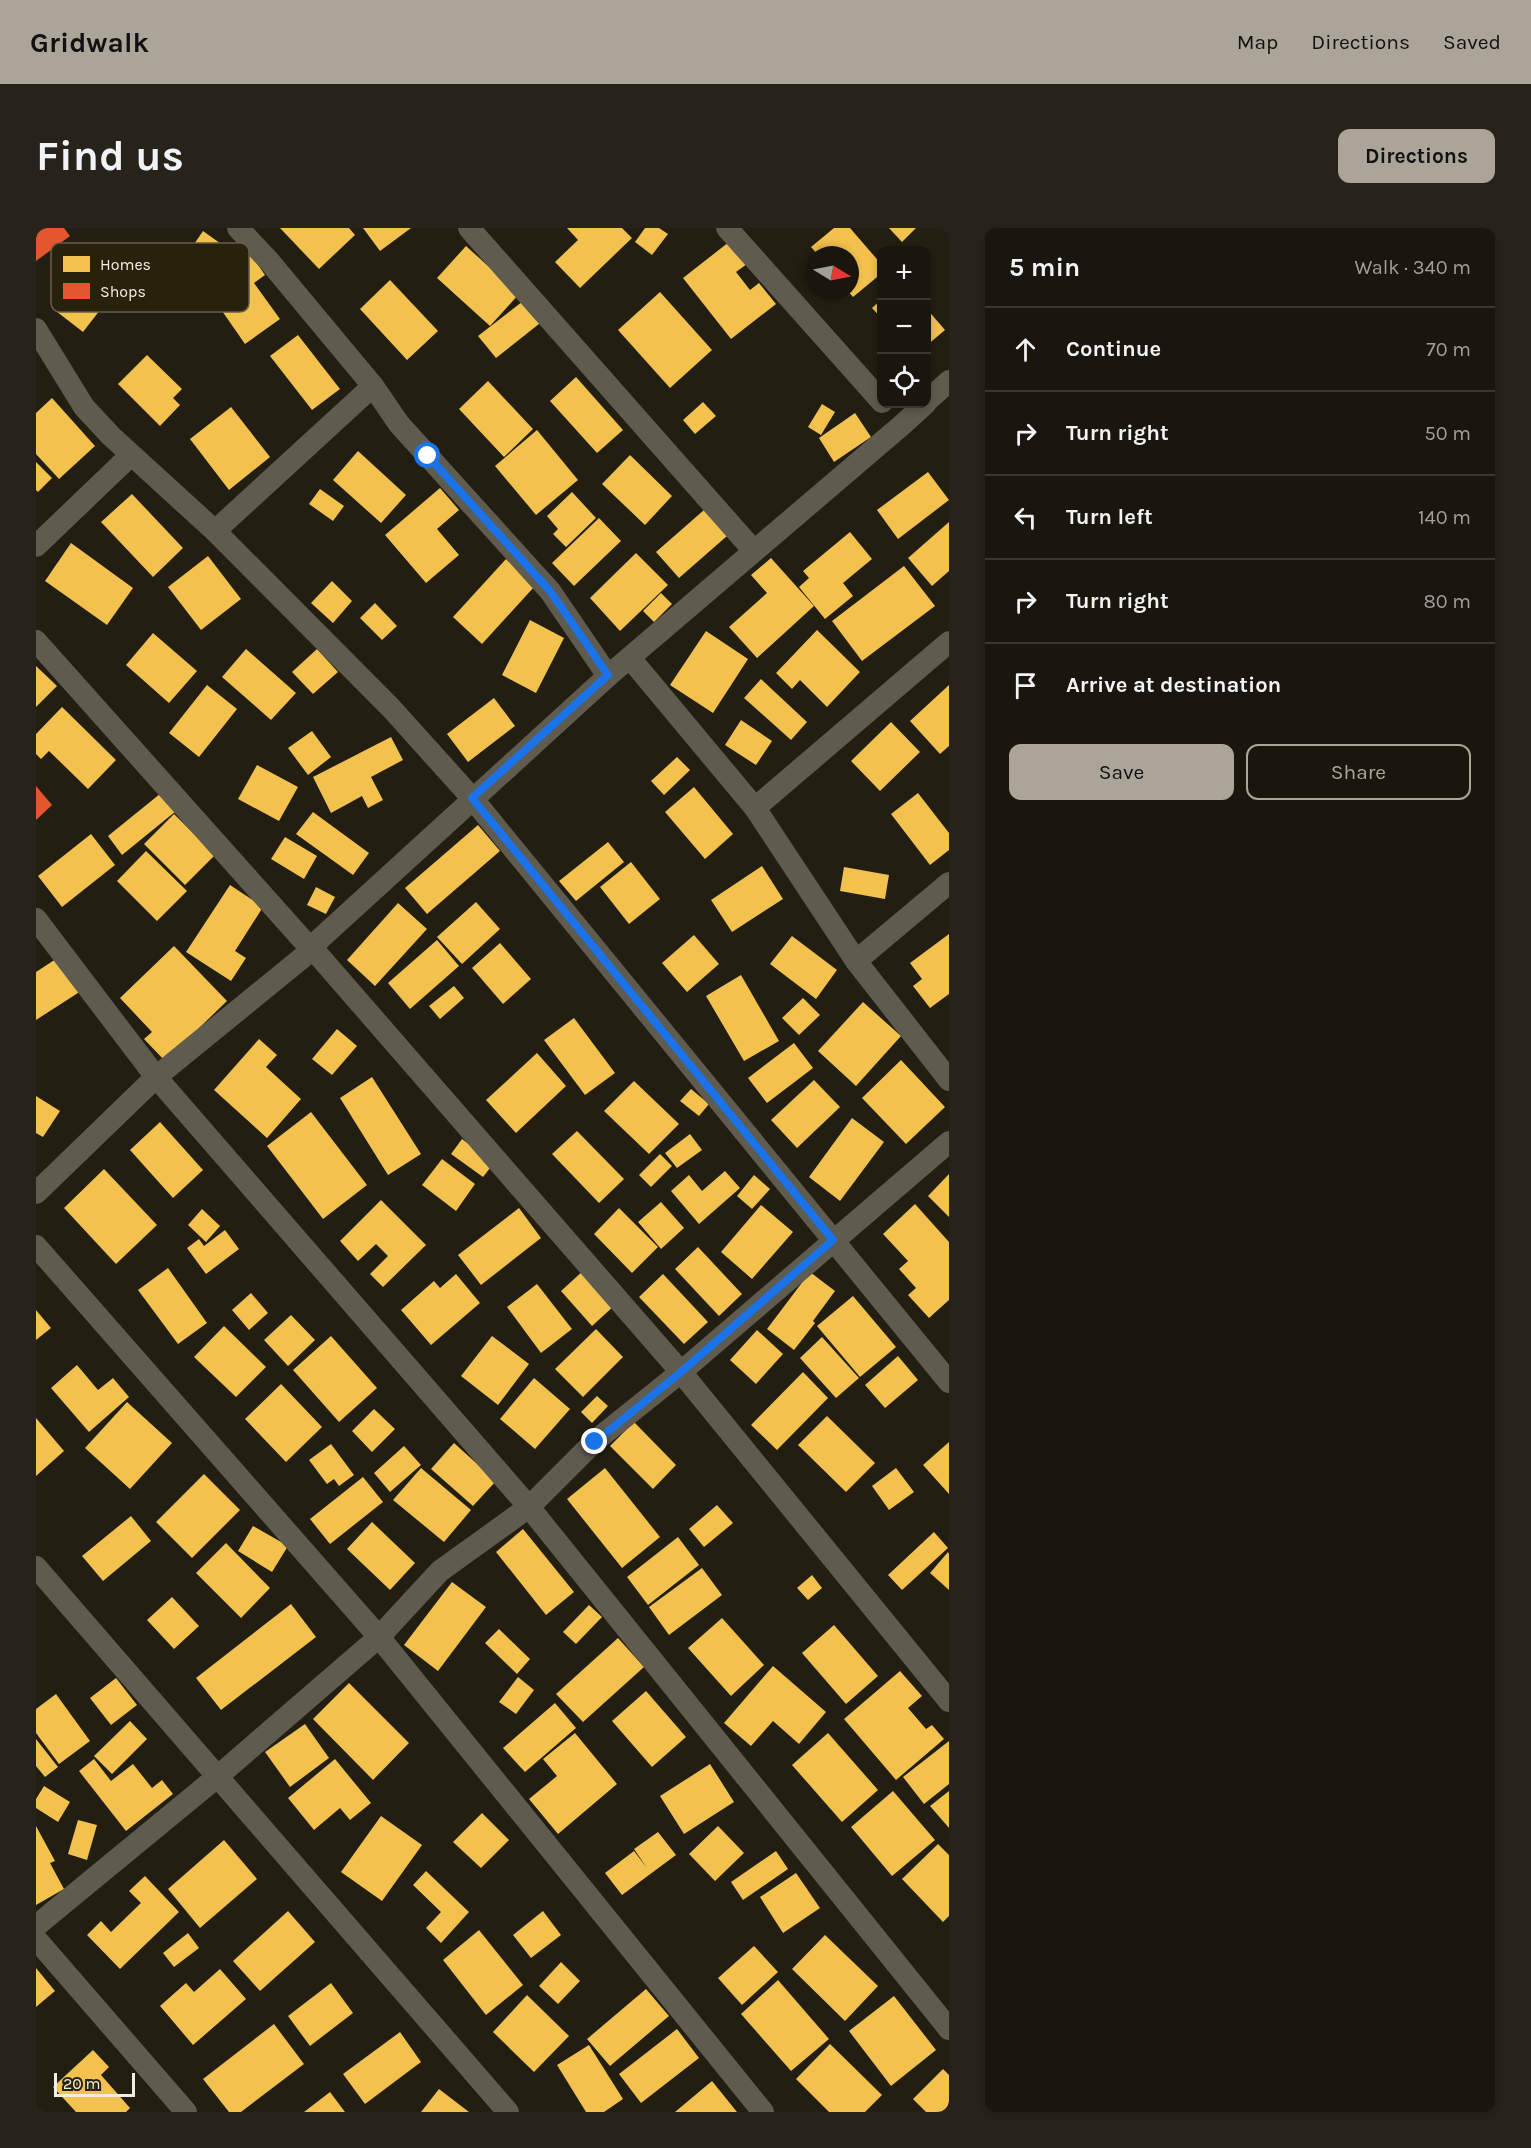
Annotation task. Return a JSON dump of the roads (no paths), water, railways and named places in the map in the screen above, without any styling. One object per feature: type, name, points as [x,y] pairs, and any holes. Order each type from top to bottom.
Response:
[{"type":"street","points":[[238,228],[269,261],[373,386],[399,424],[550,591],[608,675]]},
{"type":"street","points":[[469,228],[754,551]]},
{"type":"street","points":[[727,228],[877,397]]},
{"type":"street","points":[[36,329],[84,408],[131,455],[215,531],[392,708],[472,798],[949,1382]]},
{"type":"street","points":[[931,398],[949,381]]},
{"type":"street","points":[[215,531],[373,386]]},
{"type":"street","points":[[887,408],[902,425]]},
{"type":"street","points":[[36,1193],[156,1077],[312,948],[608,675],[921,408]]},
{"type":"street","points":[[36,546],[131,455]]},
{"type":"street","points":[[36,641],[312,948],[681,1372],[949,1701]]},
{"type":"street","points":[[755,808],[949,642]]},
{"type":"street","points":[[630,658],[755,808],[856,961],[949,1080]]},
{"type":"street","points":[[856,961],[949,883]]},
{"type":"street","points":[[36,919],[156,1077],[529,1507],[949,2029]]},
{"type":"street","points":[[36,1926],[217,1777],[379,1637],[440,1571],[529,1507],[595,1442],[681,1372],[949,1142]]},
{"type":"street","points":[[36,1246],[379,1637],[763,2112]]},
{"type":"street","points":[[36,1567],[508,2112]]},
{"type":"street","points":[[36,1939],[186,2112]]}]
